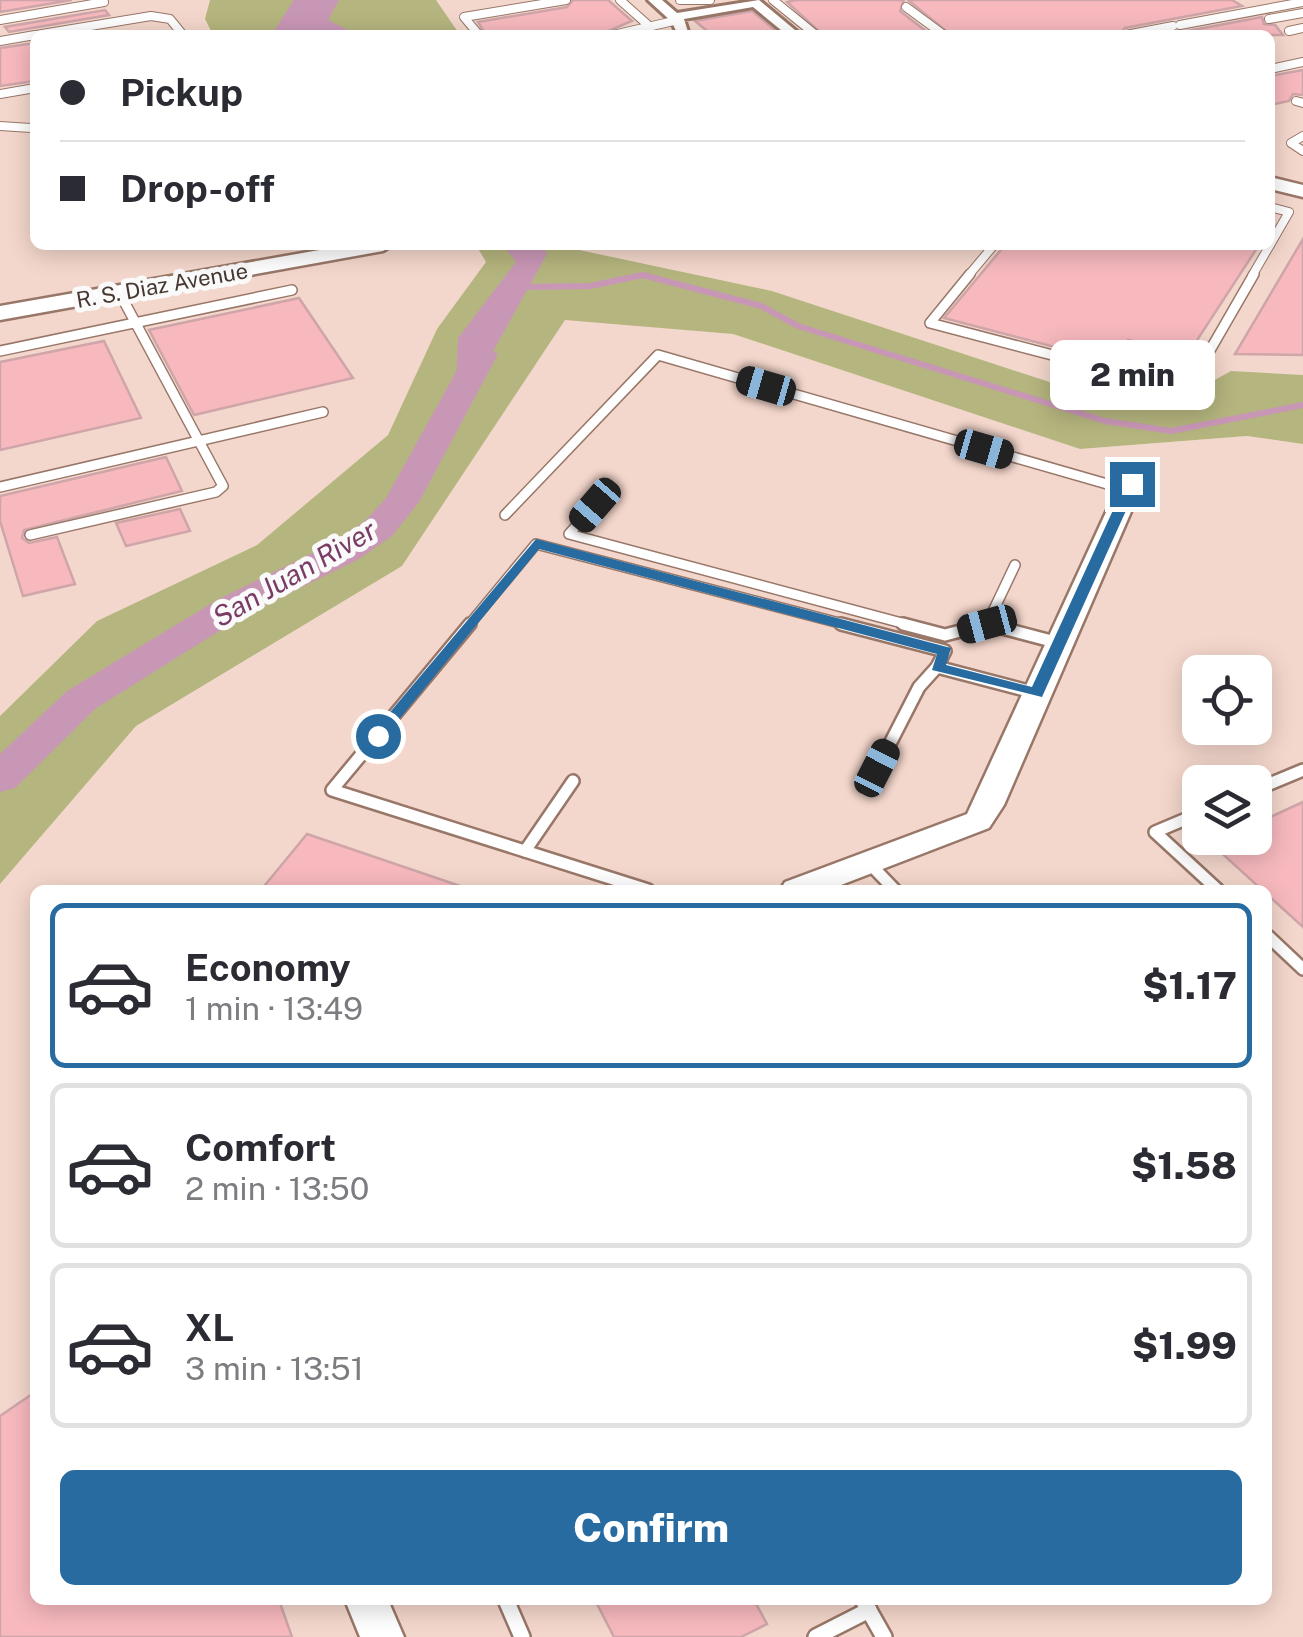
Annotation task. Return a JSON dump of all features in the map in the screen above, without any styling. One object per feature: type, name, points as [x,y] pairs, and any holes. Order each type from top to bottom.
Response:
[{"type":"street","points":[[654,0],[676,24],[756,3],[789,30]]},
{"type":"street","points":[[1275,169],[1303,176]]},
{"type":"street","points":[[1275,184],[1303,192]]},
{"type":"street","name":"R. S. Diaz Avenue","points":[[0,292],[252,250]]},
{"type":"street","name":"R. S. Diaz Avenue","points":[[0,313],[355,250]]},
{"type":"street","points":[[809,885],[978,820],[990,805],[1036,693],[1130,487]]},
{"type":"street","points":[[368,1605],[382,1637]]},
{"type":"lane","points":[[483,0],[489,7],[530,0]]},
{"type":"lane","points":[[475,30],[464,17],[566,0]]},
{"type":"lane","points":[[620,0],[648,25]]},
{"type":"lane","points":[[680,0],[710,0]]},
{"type":"lane","points":[[773,0],[810,30]]},
{"type":"lane","points":[[0,20],[104,2]]},
{"type":"lane","points":[[1166,30],[1303,2]]},
{"type":"lane","points":[[901,4],[937,30]]},
{"type":"lane","points":[[1283,6],[1301,14]]},
{"type":"lane","points":[[1269,19],[1301,14]]},
{"type":"lane","points":[[66,30],[151,16],[170,19],[178,30]]},
{"type":"lane","points":[[630,30],[676,24]]},
{"type":"lane","points":[[1289,30],[1303,28]]},
{"type":"lane","points":[[0,41],[30,36]]},
{"type":"lane","points":[[1275,68],[1303,62]]},
{"type":"lane","points":[[0,94],[30,89]]},
{"type":"lane","points":[[0,126],[30,128]]},
{"type":"lane","points":[[1303,136],[1291,143],[1303,151]]},
{"type":"lane","points":[[1275,208],[1289,212],[1275,236]]},
{"type":"lane","points":[[990,250],[930,323],[1121,373],[1208,352],[1267,250]]},
{"type":"lane","points":[[0,351],[292,290]]},
{"type":"lane","points":[[30,534],[216,492],[223,486],[119,292]]},
{"type":"lane","points":[[505,515],[549,474],[658,355],[1130,487]]},
{"type":"lane","points":[[0,487],[322,412]]},
{"type":"lane","points":[[595,505],[569,534],[945,635],[987,624],[1059,643]]},
{"type":"lane","points":[[632,885],[332,790],[536,544],[946,651],[919,687],[877,768]]},
{"type":"lane","points":[[987,624],[1015,564]]},
{"type":"lane","points":[[937,667],[1036,693]]},
{"type":"lane","points":[[1272,783],[1303,770]]},
{"type":"lane","points":[[525,851],[574,781]]},
{"type":"lane","points":[[1182,821],[1156,832],[1213,885]]},
{"type":"lane","points":[[868,862],[891,885]]},
{"type":"lane","points":[[1272,940],[1303,969]]},
{"type":"lane","points":[[508,1605],[522,1637]]},
{"type":"lane","points":[[816,1637],[866,1605],[884,1637]]},
{"type":"shaded area","points":[[0,0],[1303,0],[1303,375],[1231,372],[1173,403],[1132,409],[772,291],[579,250],[1275,250],[1275,30],[30,30],[30,250],[548,250],[437,329],[388,435],[257,545],[97,621],[0,716]]},
{"type":"shaded area","points":[[294,0],[339,0],[328,20],[348,30],[275,30]]},
{"type":"shaded area","points":[[507,250],[545,250],[547,254],[476,382],[455,404],[458,338],[516,262]]},
{"type":"shaded area","points":[[565,319],[733,334],[1080,449],[1247,436],[1303,444],[1303,1637],[0,1637],[0,884],[136,726],[402,566]]},
{"type":"green space","points":[[210,0],[436,0],[457,30],[210,30],[205,19]]},
{"type":"green space","points":[[479,250],[579,250],[772,291],[1132,409],[1173,403],[1231,371],[1303,375],[1303,444],[1247,436],[1080,449],[733,334],[565,320],[402,566],[136,726],[0,884],[0,716],[97,621],[257,545],[388,435],[437,329],[486,262]]},
{"type":"building","points":[[0,0],[72,0],[0,12]]},
{"type":"building","points":[[573,0],[608,0],[632,21],[611,30],[483,30],[478,22],[567,7]]},
{"type":"building","points":[[904,0],[900,11],[925,30],[818,30],[787,2]]},
{"type":"building","points":[[908,0],[1232,0],[1242,6],[1123,30],[945,30]]},
{"type":"building","points":[[105,10],[109,15],[9,32],[5,27]]},
{"type":"building","points":[[752,11],[775,30],[706,30],[695,21]]},
{"type":"building","points":[[1262,17],[1264,24],[1275,25],[1283,35],[1275,35],[1275,30],[1193,30]]},
{"type":"building","points":[[30,44],[30,82],[0,86],[0,48]]},
{"type":"building","points":[[1303,70],[1303,95],[1293,94],[1289,101],[1275,104],[1275,75]]},
{"type":"building","points":[[1303,239],[1303,355],[1235,354]]},
{"type":"building","points":[[1001,250],[1256,250],[1192,348],[1175,352],[1128,340],[1112,362],[944,318]]},
{"type":"building","points":[[299,298],[353,378],[194,415],[149,330]]},
{"type":"building","points":[[104,341],[141,418],[0,450],[0,362]]},
{"type":"building","points":[[166,457],[182,491],[24,530],[22,538],[29,543],[57,537],[75,584],[23,596],[0,521],[0,496]]},
{"type":"building","points":[[180,509],[190,531],[126,546],[116,523]]},
{"type":"building","points":[[1303,802],[1303,927],[1272,899],[1272,885],[1257,885],[1224,855],[1272,855],[1272,816]]},
{"type":"building","points":[[307,834],[457,885],[265,885]]},
{"type":"building","points":[[30,1395],[30,1605],[281,1605],[292,1637],[0,1637],[0,1416]]},
{"type":"building","points":[[598,1605],[757,1605],[767,1624],[741,1637],[614,1637]]},
{"type":"waterway","points":[[521,287],[590,286],[638,276]]},
{"type":"waterway","points":[[638,276],[647,276]]},
{"type":"waterway","points":[[638,276],[647,276]]},
{"type":"waterway","points":[[647,276],[761,306],[798,326],[1105,421],[1171,431],[1303,405]]},
{"type":"waterway","name":"San Juan River","points":[[0,778],[81,700],[230,608],[346,551],[379,528],[401,502],[482,354]]},
{"type":"route","points":[[378,736],[536,544],[946,651],[937,667],[1036,693],[1132,484]]}]
